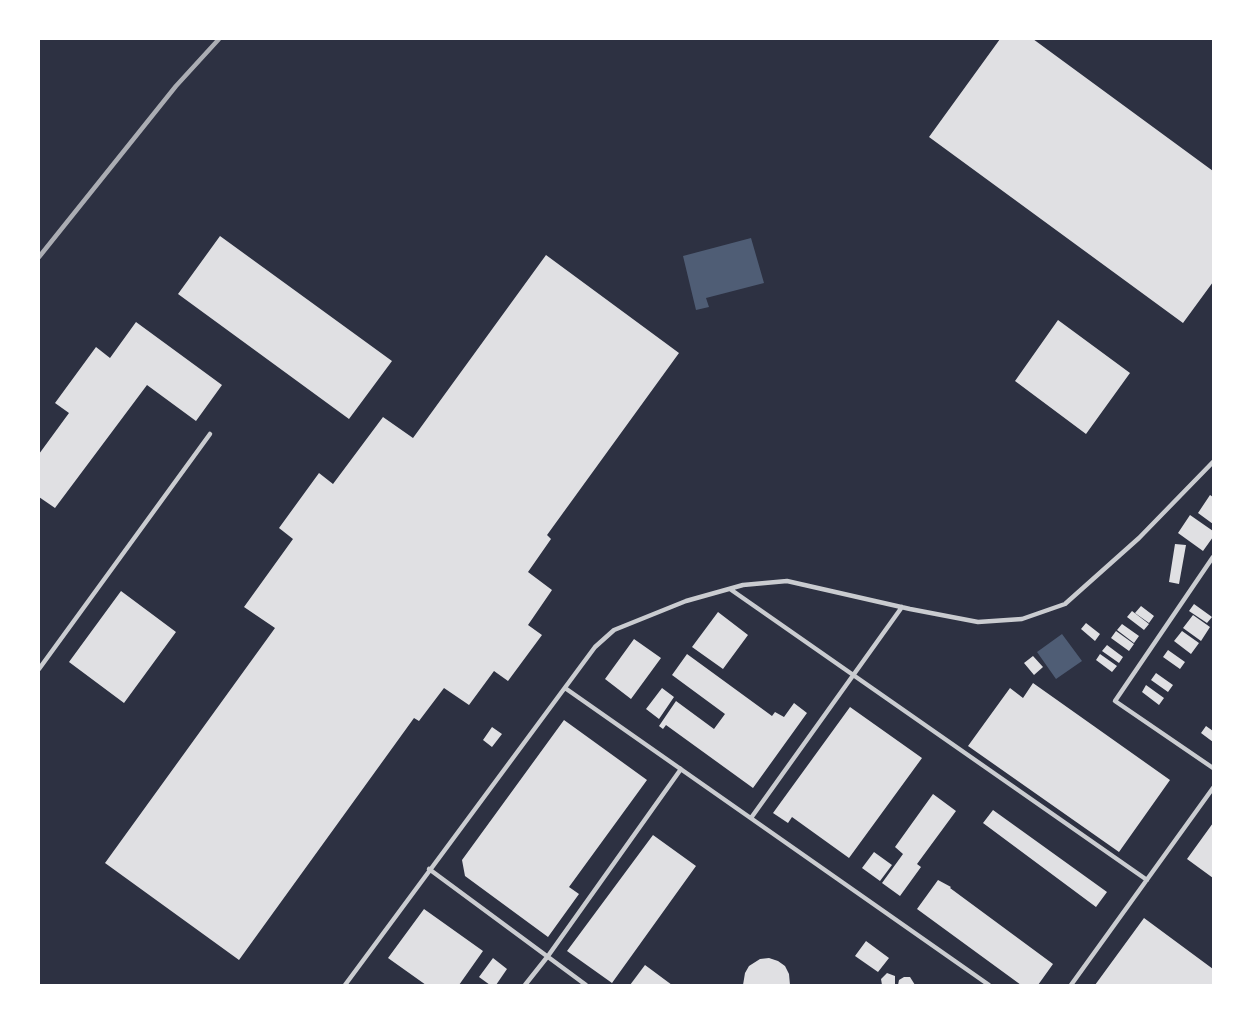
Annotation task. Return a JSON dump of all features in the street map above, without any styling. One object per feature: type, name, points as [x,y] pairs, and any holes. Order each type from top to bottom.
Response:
[{"type":"lane","points":[[39,669],[210,434]]},
{"type":"lane","points":[[345,985],[595,648],[614,630],[686,601],[743,585],[787,581],[902,608],[978,622],[1022,619],[1065,604],[1139,538],[1213,462]]},
{"type":"lane","points":[[1213,556],[1115,701],[1213,768]]},
{"type":"lane","points":[[730,589],[1147,880]]},
{"type":"lane","points":[[751,818],[902,608]]},
{"type":"lane","points":[[565,688],[989,985]]},
{"type":"lane","points":[[525,985],[681,769]]},
{"type":"lane","points":[[1071,985],[1213,788]]},
{"type":"lane","points":[[429,869],[586,985]]},
{"type":"water","points":[[751,238],[764,283],[706,298],[709,307],[696,310],[683,256]]},
{"type":"water","points":[[1062,634],[1082,661],[1056,679],[1037,652]]},
{"type":"building","points":[[1000,39],[1033,39],[1213,171],[1213,282],[1183,323],[929,137]]},
{"type":"building","points":[[220,236],[392,361],[349,419],[178,294]]},
{"type":"building","points":[[546,255],[679,353],[547,535],[551,539],[528,572],[552,590],[528,625],[542,635],[508,681],[494,671],[469,705],[444,688],[419,721],[414,718],[239,960],[105,863],[275,628],[244,607],[293,539],[279,528],[319,473],[333,484],[383,417],[413,438]]},
{"type":"building","points":[[1058,320],[1130,373],[1086,434],[1015,381]]},
{"type":"building","points":[[136,322],[222,385],[196,421],[147,385],[55,508],[39,497],[39,454],[69,413],[55,403],[96,347],[110,358]]},
{"type":"building","points":[[1210,495],[1213,497],[1213,524],[1198,513]]},
{"type":"building","points":[[1190,515],[1213,531],[1213,537],[1203,551],[1178,533]]},
{"type":"building","points":[[1175,544],[1186,545],[1179,584],[1169,582]]},
{"type":"building","points":[[121,591],[176,632],[124,703],[69,662]]},
{"type":"building","points":[[1194,604],[1212,617],[1207,623],[1189,611]]},
{"type":"building","points":[[1141,606],[1154,616],[1149,623],[1135,613]]},
{"type":"building","points":[[1132,611],[1149,624],[1144,630],[1127,617]]},
{"type":"building","points":[[718,612],[748,635],[723,669],[692,647]]},
{"type":"building","points":[[1193,615],[1210,627],[1201,641],[1183,628]]},
{"type":"building","points":[[1086,623],[1100,634],[1095,641],[1081,629]]},
{"type":"building","points":[[1122,624],[1139,636],[1134,643],[1117,630]]},
{"type":"building","points":[[1116,631],[1134,644],[1129,651],[1111,638]]},
{"type":"building","points":[[1182,631],[1199,643],[1191,654],[1174,641]]},
{"type":"building","points":[[634,639],[661,658],[631,699],[605,679]]},
{"type":"building","points":[[1107,645],[1123,657],[1119,663],[1102,651]]},
{"type":"building","points":[[1168,650],[1185,662],[1180,669],[1163,657]]},
{"type":"building","points":[[687,654],[772,716],[775,712],[784,717],[794,703],[807,713],[753,788],[666,725],[663,729],[659,726],[676,701],[714,729],[725,714],[672,675]]},
{"type":"building","points":[[1100,654],[1117,666],[1112,672],[1096,660]]},
{"type":"building","points":[[1033,656],[1043,667],[1034,675],[1024,663]]},
{"type":"building","points":[[1156,673],[1173,685],[1168,692],[1151,680]]},
{"type":"building","points":[[1033,683],[1170,780],[1119,852],[968,746],[1010,688],[1023,698]]},
{"type":"building","points":[[1146,685],[1164,698],[1159,705],[1142,692]]},
{"type":"building","points":[[662,688],[674,697],[659,719],[646,709]]},
{"type":"building","points":[[850,707],[922,758],[849,858],[792,817],[788,823],[773,813]]},
{"type":"building","points":[[564,720],[647,780],[569,887],[579,894],[548,937],[465,876],[462,860]]},
{"type":"building","points":[[1206,726],[1213,731],[1213,742],[1201,733]]},
{"type":"building","points":[[492,727],[502,734],[492,747],[483,740]]},
{"type":"building","points":[[933,794],[956,811],[917,864],[921,867],[900,896],[882,883],[903,854],[895,847]]},
{"type":"building","points":[[993,810],[1107,892],[1096,907],[983,823]]},
{"type":"building","points":[[1213,823],[1213,878],[1187,859]]},
{"type":"building","points":[[653,835],[696,866],[612,983],[567,951]]},
{"type":"building","points":[[874,852],[892,865],[880,881],[862,868]]},
{"type":"building","points":[[938,880],[951,887],[1053,964],[1038,985],[1021,985],[917,909]]},
{"type":"building","points":[[424,909],[483,951],[459,985],[426,985],[388,958]]},
{"type":"building","points":[[1144,918],[1213,969],[1213,985],[1095,985]]},
{"type":"building","points":[[866,941],[889,958],[878,972],[855,956]]},
{"type":"building","points":[[493,958],[507,969],[496,985],[490,985],[479,977]]},
{"type":"building","points":[[769,958],[785,966],[789,974],[790,985],[743,985],[749,966],[760,959]]},
{"type":"building","points":[[645,965],[672,985],[630,985]]},
{"type":"building","points":[[887,973],[895,976],[895,985],[882,985],[881,979]]},
{"type":"building","points":[[910,977],[915,985],[898,985],[899,980]]},
{"type":"railway","points":[[39,257],[176,86],[219,39]]}]
